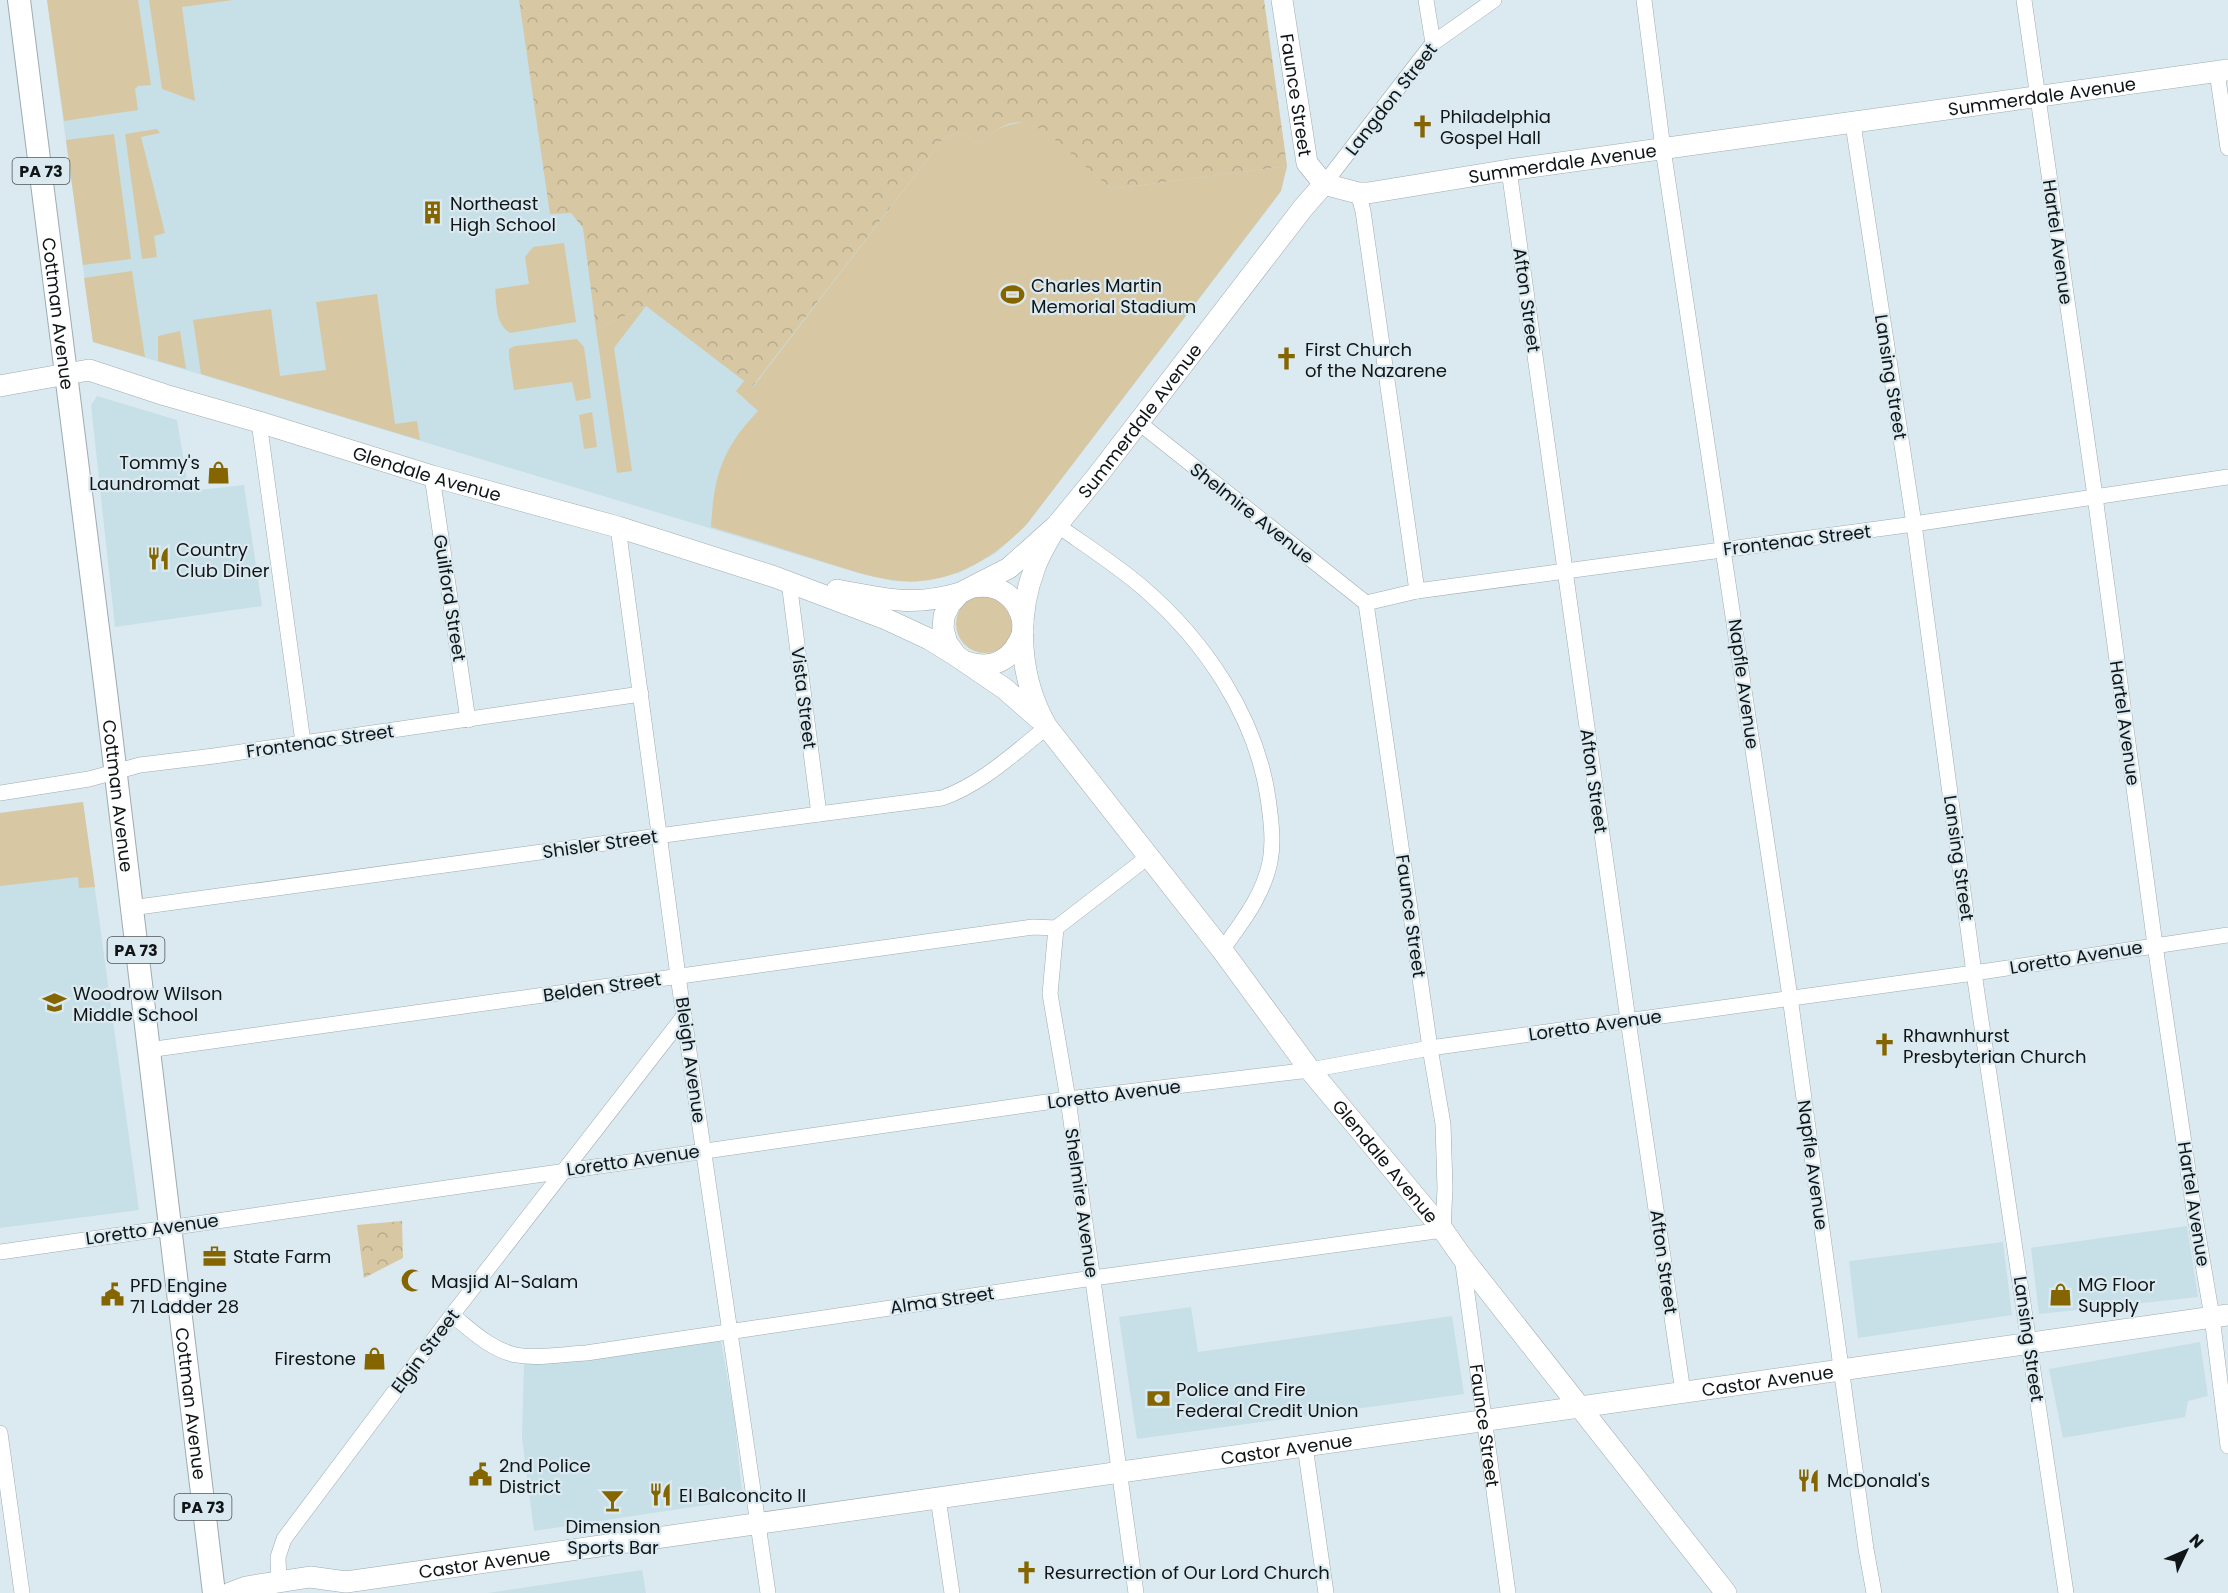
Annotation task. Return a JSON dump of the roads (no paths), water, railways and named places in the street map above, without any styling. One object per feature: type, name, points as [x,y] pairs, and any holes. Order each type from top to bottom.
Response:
[{"type":"main road","name":"Cottman Avenue","points":[[19,0],[214,1593]]},
{"type":"street","name":"Faunce Street","points":[[1282,0],[1307,163],[1324,184]]},
{"type":"street","points":[[1426,0],[1433,43]]},
{"type":"street","name":"Langdon Street","points":[[1324,184],[1433,43],[1494,0]]},
{"type":"street","name":"Napfle Avenue","points":[[1644,0],[1663,148],[1790,997],[1874,1593]]},
{"type":"street","name":"Hartel Avenue","points":[[2025,0],[2155,945],[2194,1211],[2220,1316],[2228,1446]]},
{"type":"street","points":[[2223,71],[2228,148]]},
{"type":"street","name":"Summerdale Avenue","points":[[962,592],[1009,568],[1057,525],[1324,184],[1358,194],[1663,148],[1853,124],[2223,71]]},
{"type":"street","name":"Lansing Street","points":[[1853,124],[1914,524],[1974,973],[2066,1593]]},
{"type":"street","name":"Afton Street","points":[[1509,170],[1628,1020],[1683,1392]]},
{"type":"street","points":[[1358,194],[1363,211],[1417,591]]},
{"type":"street","name":"Glendale Avenue","points":[[65,373],[89,370],[432,476],[618,527],[789,582],[899,625],[960,658],[1019,700],[1047,727],[1222,950],[1310,1070],[1443,1230],[1726,1593]]},
{"type":"street","points":[[0,386],[65,373]]},
{"type":"street","points":[[260,422],[303,742]]},
{"type":"street","name":"Shelmire Avenue","points":[[1138,422],[1366,603]]},
{"type":"street","name":"Guilford Street","points":[[432,476],[468,720]]},
{"type":"street","name":"Frontenac Street","points":[[1366,603],[1417,591],[1565,573],[1914,524],[2228,477]]},
{"type":"street","points":[[1057,525],[1141,586],[1177,620],[1199,646],[1222,680],[1245,722],[1264,771],[1271,824],[1270,861],[1257,900],[1222,950]]},
{"type":"street","name":"Summerdale Avenue","points":[[960,658],[984,666],[1001,662],[1015,651],[1023,627],[1034,568],[1057,525]]},
{"type":"street","name":"Bleigh Avenue","points":[[618,527],[661,835],[678,976],[768,1593]]},
{"type":"street","name":"Glendale Avenue","points":[[789,582],[922,602],[984,586],[1002,590],[1015,602],[1023,627],[1028,686],[1034,704],[1047,727]]},
{"type":"street","name":"Vista Street","points":[[789,582],[819,814]]},
{"type":"street","points":[[960,658],[947,643],[943,623],[950,604],[962,592]]},
{"type":"street","name":"Faunce Street","points":[[1366,603],[1443,1124],[1443,1230]]},
{"type":"street","name":"Frontenac Street","points":[[0,793],[89,779],[140,765],[641,694]]},
{"type":"street","name":"Shisler Street","points":[[131,908],[942,798],[961,792],[1047,727]]},
{"type":"street","points":[[1056,928],[1148,857]]},
{"type":"street","name":"Belden Street","points":[[148,1050],[1032,927],[1056,928]]},
{"type":"street","name":"Shelmire Avenue","points":[[1056,928],[1050,994],[1068,1099],[1136,1593]]},
{"type":"street","name":"Loretto Avenue","points":[[0,1252],[1068,1099],[1310,1070],[1430,1048],[1974,973],[2228,935]]},
{"type":"street","name":"Elgin Street","points":[[279,1582],[278,1557],[284,1539],[452,1315],[684,1016]]},
{"type":"street","name":"Alma Street","points":[[452,1315],[493,1346],[515,1355],[604,1351],[1093,1278],[1443,1230]]},
{"type":"street","name":"Faunce Street","points":[[1462,1257],[1508,1593]]},
{"type":"street","name":"Castor Avenue","points":[[321,1593],[346,1582],[2220,1316]]},
{"type":"street","points":[[0,1433],[21,1593]]},
{"type":"street","points":[[1305,1446],[1326,1593]]},
{"type":"street","points":[[938,1498],[952,1593]]},
{"type":"street","name":"Castor Avenue","points":[[230,1593],[246,1587],[310,1577],[346,1582]]},
{"type":"place","name":"Philadelphia Gospel Hall","points":[[1422,126]]},
{"type":"place","name":"Northeast High School","points":[[432,213]]},
{"type":"place","name":"Charles Martin Memorial Stadium","points":[[1013,295]]},
{"type":"place","name":"First Church of the Nazarene","points":[[1287,359]]},
{"type":"place","name":"Tommy's Laundromat","points":[[218,472]]},
{"type":"place","name":"Country Club Diner","points":[[158,559]]},
{"type":"place","name":"Woodrow Wilson Middle School","points":[[55,1003]]},
{"type":"place","name":"Rhawnhurst Presbyterian Church","points":[[1885,1045]]},
{"type":"place","name":"State Farm","points":[[215,1256]]},
{"type":"place","name":"Masjid Al-Salam","points":[[413,1281]]},
{"type":"place","name":"MG Floor Supply","points":[[2060,1294]]},
{"type":"place","name":"PFD Engine 71 Ladder 28","points":[[112,1295]]},
{"type":"place","name":"Firestone","points":[[374,1358]]},
{"type":"place","name":"Police and Fire Federal Credit Union","points":[[1158,1399]]},
{"type":"place","name":"2nd Police District","points":[[481,1475]]},
{"type":"place","name":"McDonald's","points":[[1809,1480]]},
{"type":"place","name":"El Balconcito II","points":[[661,1495]]},
{"type":"place","name":"Dimension Sports Bar","points":[[613,1500]]},
{"type":"place","name":"Resurrection of Our Lord Church","points":[[1026,1572]]}]
